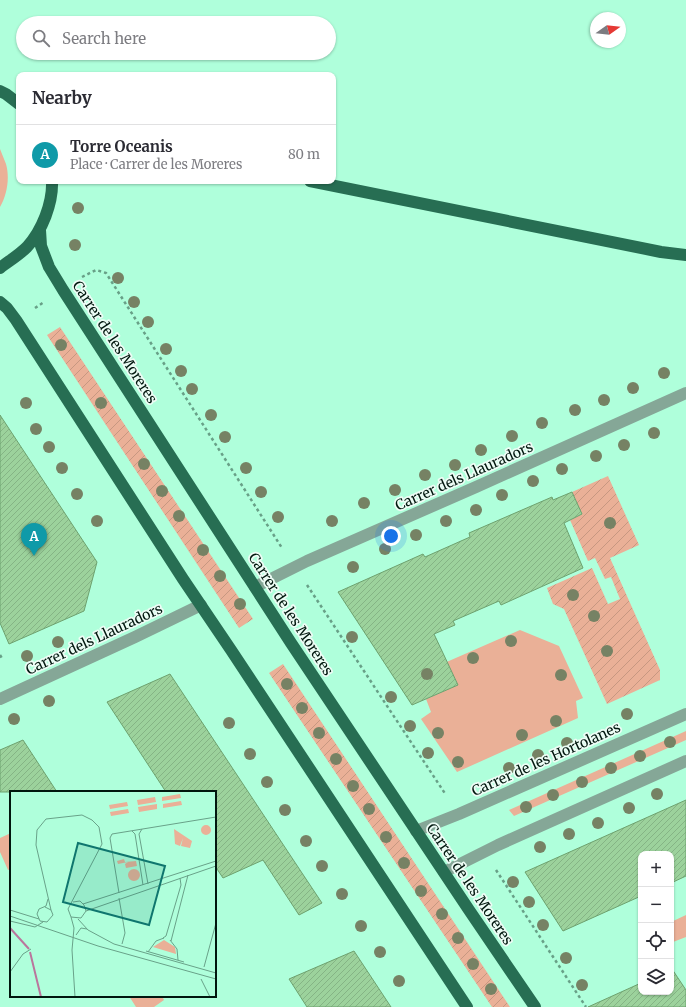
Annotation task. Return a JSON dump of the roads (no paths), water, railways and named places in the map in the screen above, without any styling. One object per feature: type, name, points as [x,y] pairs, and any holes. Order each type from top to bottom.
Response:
[{"type":"main road","points":[[0,91],[16,102]]},
{"type":"main road","points":[[0,268],[27,247],[40,230],[50,200],[53,184]]},
{"type":"main road","points":[[325,184],[686,256]]},
{"type":"main road","name":"Carrer de les Moreres","points":[[40,230],[41,246],[50,267],[63,290],[255,587],[416,831],[535,1007]]},
{"type":"main road","points":[[0,302],[7,308],[16,320],[201,605],[467,1007]]},
{"type":"street","name":"Carrer dels Llauradors","points":[[255,587],[307,561],[686,393]]},
{"type":"street","name":"Carrer dels Llauradors","points":[[0,699],[201,605]]},
{"type":"street","name":"Carrer de les Hortolanes","points":[[416,831],[459,814],[686,714]]},
{"type":"street","points":[[444,872],[498,845],[686,761]]},
{"type":"place","name":"Torre Oceanis","points":[[34,556]]}]
